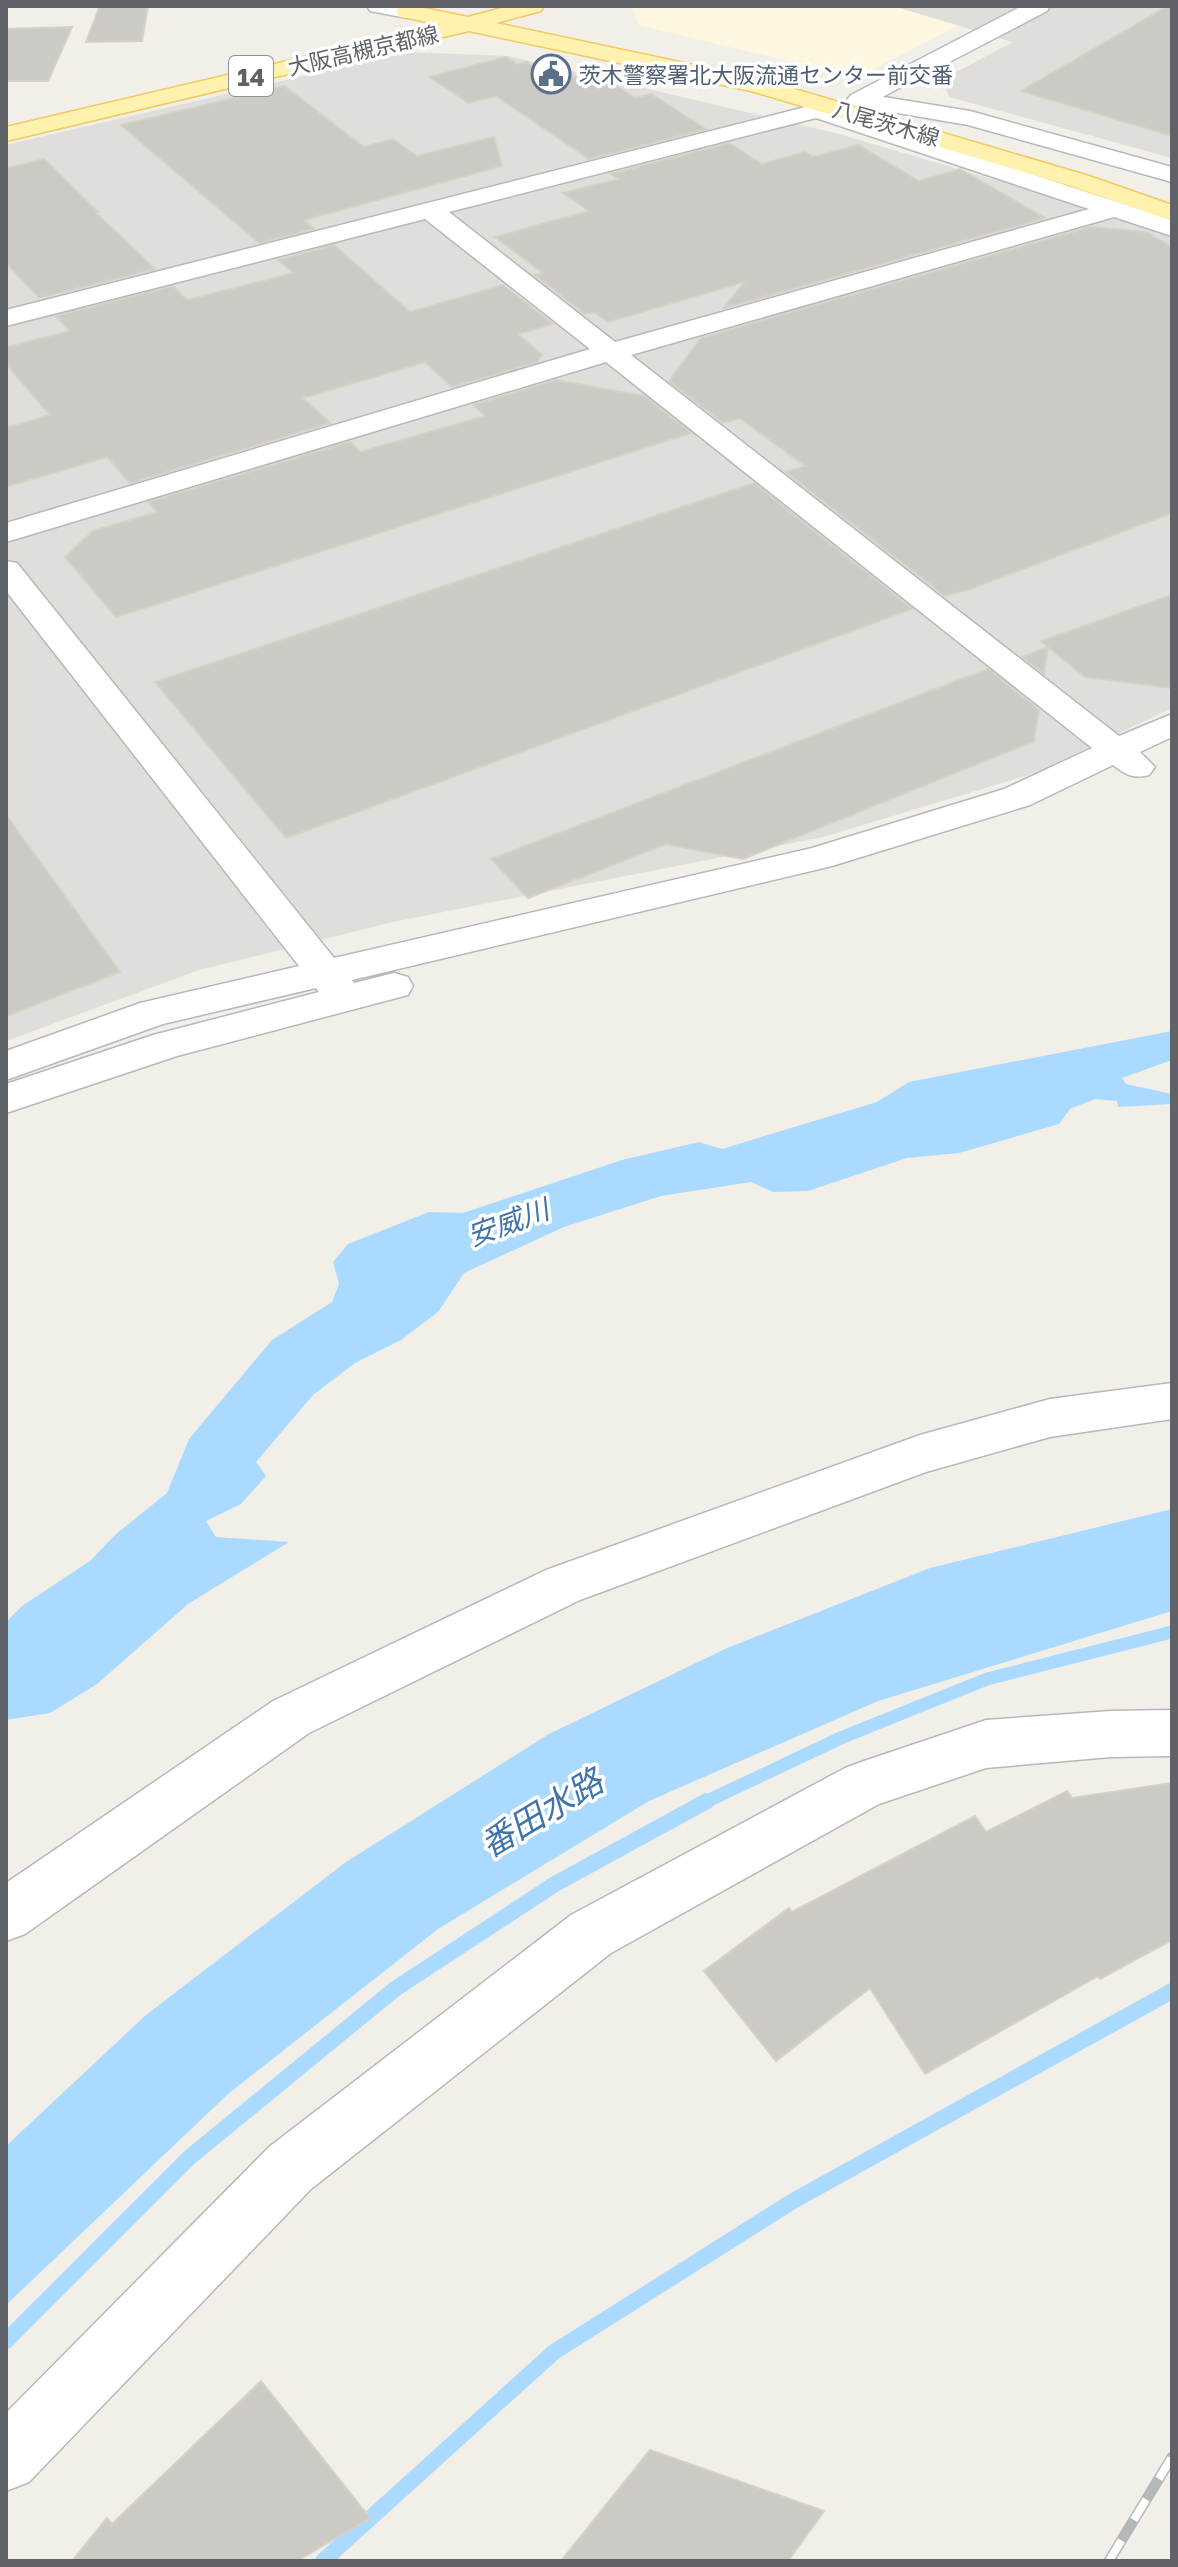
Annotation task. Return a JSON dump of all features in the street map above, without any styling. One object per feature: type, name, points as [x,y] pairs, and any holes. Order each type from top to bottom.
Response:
[{"type":"main road","name":"八尾茨木線","points":[[445,6],[859,100],[1098,169],[1172,194]]},
{"type":"main road","name":"大阪高槻京都線","points":[[6,134],[466,25],[533,6]]},
{"type":"main road","name":"大阪高槻京都線","points":[[361,22],[417,9]]},
{"type":"main road","name":"八尾茨木線","points":[[417,9],[466,25],[756,85],[967,146],[1172,213]]},
{"type":"main road","points":[[756,85],[817,111]]},
{"type":"main road","points":[[868,128],[967,146]]},
{"type":"street","points":[[378,6],[417,9]]},
{"type":"street","points":[[859,100],[1039,6]]},
{"type":"street","points":[[859,100],[970,118],[1172,175]]},
{"type":"street","points":[[6,318],[817,111],[1172,228]]},
{"type":"street","points":[[429,209],[610,352],[1143,759]]},
{"type":"street","points":[[6,533],[610,352],[1116,209]]},
{"type":"street","points":[[6,570],[335,984]]},
{"type":"street","points":[[6,1066],[154,1013],[335,984],[832,881],[1041,819],[1143,759],[1172,724]]},
{"type":"street","points":[[6,1099],[335,984]]},
{"type":"street","points":[[6,1915],[291,1717],[563,1585],[920,1454],[1050,1418],[1172,1401]]},
{"type":"street","points":[[6,2459],[290,2168],[591,1934],[864,1785],[986,1744],[1111,1734],[1172,1733]]},
{"type":"shaded area","points":[[632,6],[893,6],[959,25],[866,73],[825,70],[638,25]]},
{"type":"shaded area","points":[[893,6],[1172,6],[1172,158],[949,97],[943,79],[1013,42]]},
{"type":"shaded area","points":[[407,52],[508,56],[839,134],[1172,232],[1172,708],[1035,773],[823,837],[393,922],[199,970],[6,1041],[6,145]]},
{"type":"water","name":"安威川","points":[[1172,1031],[1172,1060],[1122,1078],[1126,1084],[1172,1094],[1172,1104],[1118,1107],[1117,1101],[1095,1099],[1070,1109],[1059,1124],[959,1153],[907,1158],[808,1191],[773,1192],[751,1182],[661,1196],[564,1227],[464,1273],[438,1312],[401,1340],[355,1363],[313,1395],[256,1462],[266,1476],[241,1504],[206,1521],[216,1537],[289,1542],[188,1604],[97,1684],[50,1713],[6,1720],[6,1622],[22,1606],[90,1561],[116,1534],[167,1493],[189,1439],[272,1340],[332,1302],[339,1284],[333,1262],[348,1244],[429,1212],[463,1213],[622,1160],[699,1142],[722,1149],[877,1102],[909,1082]]},
{"type":"water","name":"番田水路","points":[[1172,1509],[1172,1611],[878,1701],[649,1801],[438,1929],[228,2094],[6,2305],[6,2146],[146,2015],[346,1862],[549,1734],[727,1648],[930,1568]]},
{"type":"building","points":[[100,6],[148,6],[142,41],[86,42]]},
{"type":"building","points":[[1172,6],[1172,136],[1021,91]]},
{"type":"building","points":[[72,27],[48,81],[6,81],[6,29]]},
{"type":"building","points":[[506,57],[517,64],[527,62],[544,72],[562,68],[585,85],[607,80],[635,98],[651,94],[706,129],[589,159],[496,96],[469,103],[429,77]]},
{"type":"building","points":[[284,86],[364,147],[393,139],[417,156],[494,137],[502,166],[304,220],[314,229],[259,243],[121,125]]},
{"type":"building","points":[[729,143],[762,164],[805,152],[813,157],[858,145],[919,181],[960,169],[1045,218],[724,308],[744,282],[608,322],[594,312],[585,314],[535,275],[543,273],[495,237],[589,211],[563,193],[618,179],[611,174]]},
{"type":"building","points":[[44,159],[155,269],[39,298],[6,263],[6,168]]},
{"type":"building","points":[[1091,227],[1146,232],[1172,247],[1172,513],[970,589],[945,596],[786,472],[805,466],[740,418],[723,423],[669,381],[701,338]]},
{"type":"building","points":[[334,245],[410,312],[503,285],[553,324],[518,334],[542,355],[537,362],[452,387],[425,362],[303,398],[330,423],[130,483],[107,457],[6,487],[6,428],[50,415],[6,364],[6,347],[70,331],[56,316],[173,286],[187,300],[294,273],[278,260]]},
{"type":"building","points":[[556,380],[644,396],[691,433],[116,617],[65,557],[93,531],[157,512],[148,502],[350,442],[360,452],[485,416],[473,405]]},
{"type":"building","points":[[754,483],[912,609],[286,838],[155,682]]},
{"type":"building","points":[[1172,595],[1172,688],[1085,677],[1041,641]]},
{"type":"building","points":[[1048,647],[1044,674],[1022,657]]},
{"type":"building","points":[[988,669],[1039,710],[1034,741],[743,859],[666,844],[528,898],[491,859]]},
{"type":"building","points":[[6,815],[120,972],[6,1016]]},
{"type":"building","points":[[1172,1783],[1172,1940],[1100,1979],[1098,1976],[925,2074],[870,1988],[776,2061],[704,1971],[789,1908],[792,1912],[975,1816],[986,1832],[1067,1791],[1072,1798]]},
{"type":"building","points":[[261,2381],[370,2518],[297,2561],[72,2561],[107,2518],[112,2524]]},
{"type":"building","points":[[650,2450],[824,2511],[788,2561],[561,2561]]},
{"type":"waterway","points":[[705,1802],[843,1737],[987,1679],[1172,1632]]},
{"type":"waterway","points":[[6,2341],[190,2157],[395,1989],[555,1884],[705,1802]]},
{"type":"waterway","points":[[323,2561],[554,2352],[793,2201],[1172,1991]]},
{"type":"railway","points":[[1109,2561],[1172,2457]]},
{"type":"place","name":"茨木警察署北大阪流通センター前交番","points":[[551,74]]}]
